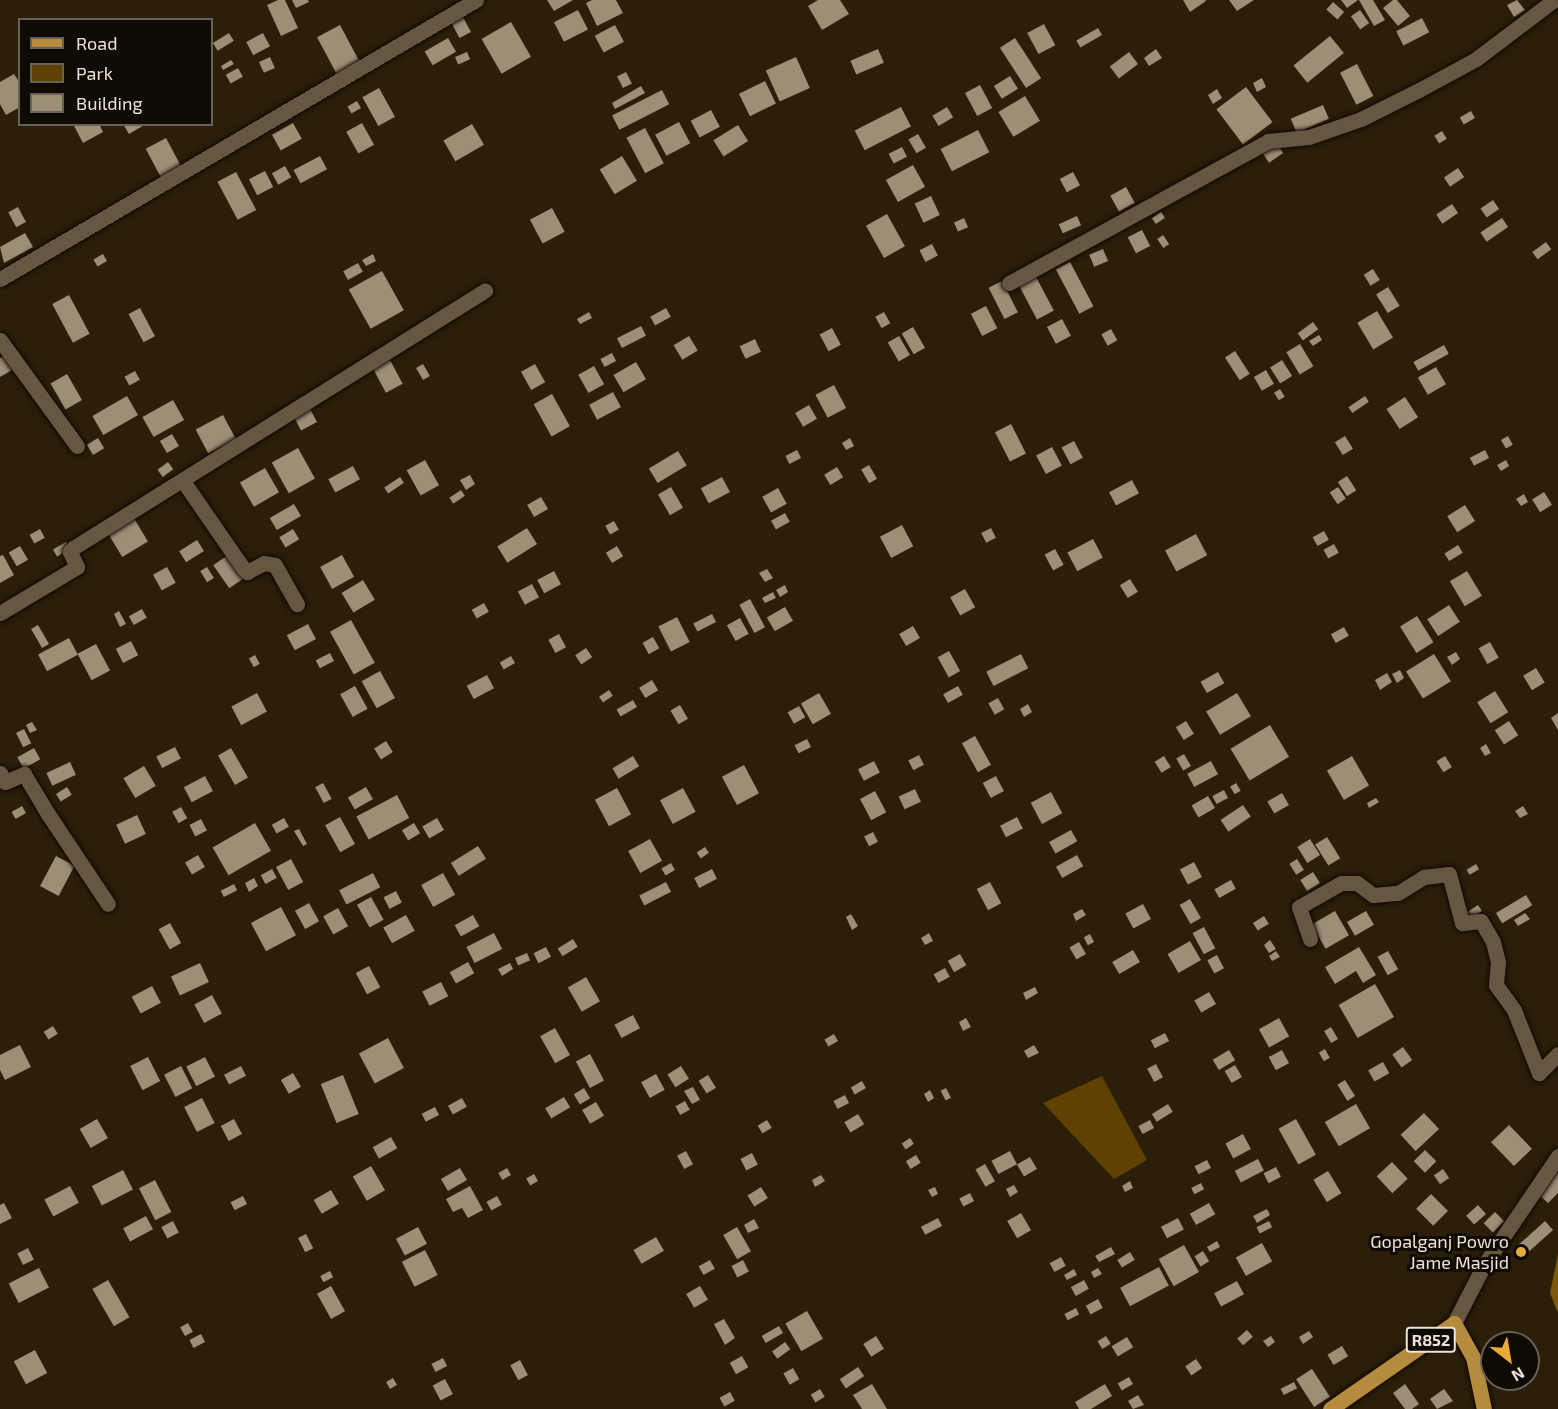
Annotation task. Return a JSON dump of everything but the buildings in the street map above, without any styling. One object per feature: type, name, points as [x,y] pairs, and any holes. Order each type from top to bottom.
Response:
[{"type":"main road","name":"R852","points":[[1330,1409],[1454,1323],[1473,1357],[1484,1409]]},
{"type":"street","points":[[0,279],[476,0]]},
{"type":"street","points":[[1008,283],[1268,141],[1309,136],[1361,119],[1419,90],[1476,59],[1554,0]]},
{"type":"street","points":[[0,613],[77,567],[70,552],[73,548],[485,291]]},
{"type":"street","points":[[0,340],[77,446]]},
{"type":"street","points":[[183,481],[243,568],[247,572],[264,564],[275,565],[297,604]]},
{"type":"street","points":[[0,773],[5,782],[24,774],[108,904]]},
{"type":"street","points":[[1310,939],[1299,907],[1341,883],[1357,883],[1373,895],[1398,893],[1424,877],[1449,874],[1462,923],[1481,921],[1493,942],[1498,962],[1496,985],[1514,1010],[1539,1073],[1558,1054]]},
{"type":"street","points":[[1454,1323],[1484,1265],[1558,1156]]},
{"type":"green space","points":[[1102,1076],[1147,1160],[1114,1179],[1043,1103]]},
{"type":"shaded area","points":[[1558,1254],[1558,1313],[1550,1293]]},
{"type":"place","name":"Gopalganj Powro Jame Masjid","points":[[1521,1252]]}]
